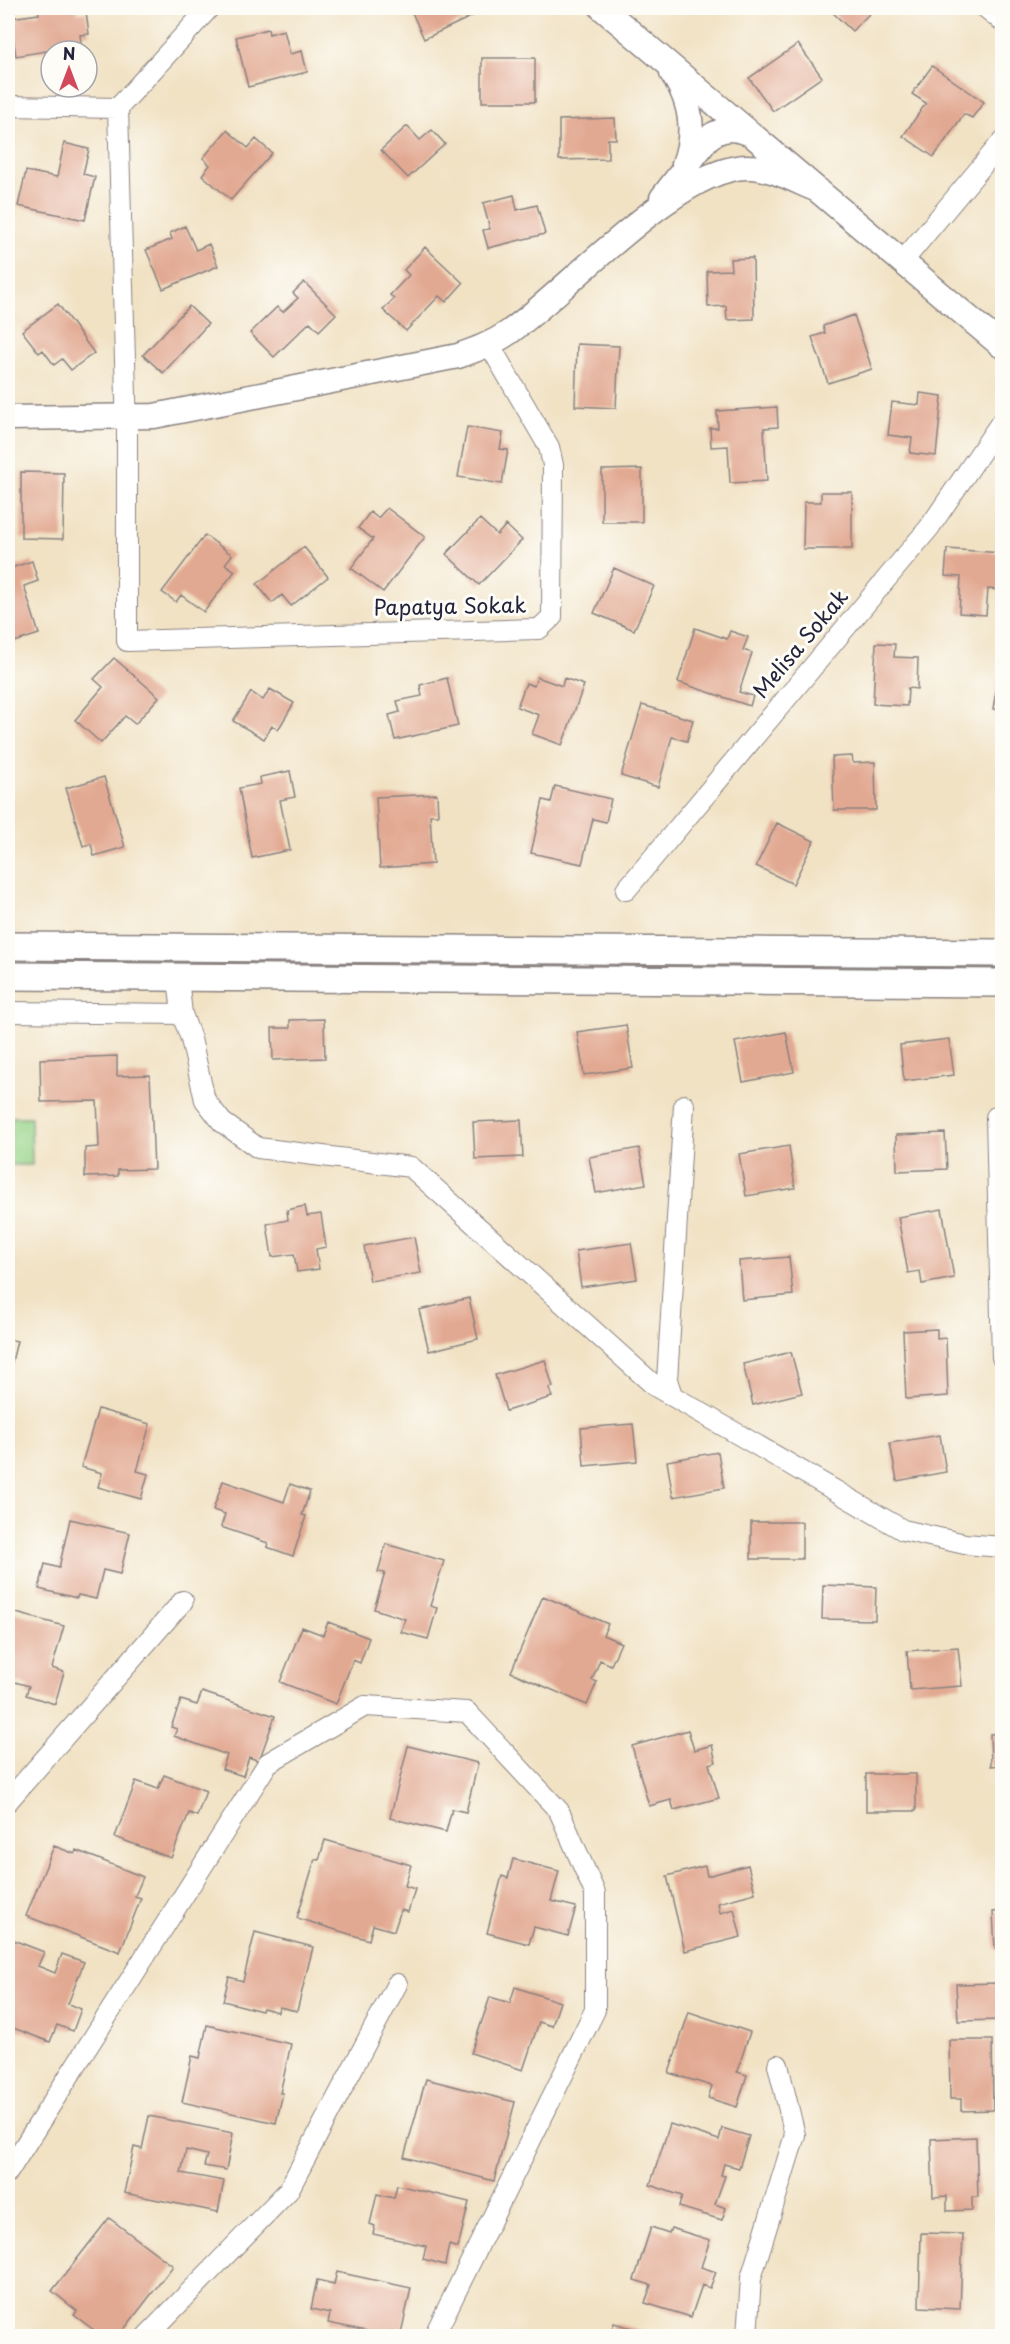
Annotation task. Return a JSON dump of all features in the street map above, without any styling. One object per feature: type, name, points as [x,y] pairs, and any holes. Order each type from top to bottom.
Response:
[{"type":"main road","points":[[8,946],[1002,953]]},
{"type":"main road","points":[[8,976],[1002,983]]},
{"type":"street","points":[[127,418],[118,108],[209,8]]},
{"type":"street","points":[[602,8],[1002,346]]},
{"type":"street","points":[[986,8],[1002,21]]},
{"type":"street","points":[[662,58],[680,84],[691,116],[688,153],[681,173]]},
{"type":"street","points":[[8,106],[118,108]]},
{"type":"street","points":[[645,218],[716,131],[738,128],[751,134]]},
{"type":"street","points":[[903,261],[1002,142]]},
{"type":"street","points":[[8,418],[154,416],[458,356],[489,344],[508,333],[645,218],[688,188],[731,169],[749,166],[767,170],[818,190]]},
{"type":"street","name":"Papatya Sokak","points":[[127,418],[127,641],[539,629],[552,617],[553,465],[549,447],[489,344]]},
{"type":"street","name":"Melisa Sokak","points":[[626,890],[929,528],[1002,421]]},
{"type":"street","points":[[178,978],[182,1014],[192,1039],[205,1100],[222,1122],[258,1148],[411,1167],[655,1386],[903,1530],[966,1544],[1002,1547]]},
{"type":"street","points":[[8,1011],[182,1014]]},
{"type":"street","points":[[672,1395],[667,1380],[684,1105]]},
{"type":"street","points":[[996,1118],[1002,1357]]},
{"type":"street","points":[[8,1801],[183,1601]]},
{"type":"street","points":[[8,2172],[268,1763],[365,1706],[467,1712],[559,1811],[596,1893],[596,2010],[434,2337]]},
{"type":"street","points":[[147,2337],[288,2191],[397,1984]]},
{"type":"street","points":[[747,2337],[751,2278],[795,2135],[778,2065]]},
{"type":"green space","points":[[8,1117],[31,1117],[32,1165],[8,1165]]},
{"type":"building","points":[[38,8],[77,8],[78,13],[86,12],[89,34],[80,35],[80,39],[39,39],[39,52],[16,56],[10,18],[39,14]]},
{"type":"building","points":[[410,8],[482,8],[483,11],[424,39]]},
{"type":"building","points":[[828,8],[875,8],[852,31]]},
{"type":"building","points":[[268,29],[269,34],[284,30],[290,54],[302,51],[307,72],[248,87],[236,37]]},
{"type":"building","points":[[798,44],[822,77],[773,111],[749,78]]},
{"type":"building","points":[[482,58],[535,58],[535,102],[482,102]]},
{"type":"building","points":[[932,66],[984,102],[972,118],[964,114],[934,157],[903,136],[926,103],[912,94]]},
{"type":"building","points":[[615,118],[616,139],[608,139],[608,159],[559,160],[559,120]]},
{"type":"building","points":[[407,126],[420,140],[432,130],[445,144],[408,178],[381,150]]},
{"type":"building","points":[[227,130],[248,148],[256,139],[272,153],[231,200],[202,175],[210,165],[203,158]]},
{"type":"building","points":[[64,143],[89,149],[83,174],[95,177],[85,220],[18,206],[26,171],[57,177]]},
{"type":"building","points":[[514,195],[517,210],[537,205],[545,234],[488,248],[483,230],[490,229],[483,203]]},
{"type":"building","points":[[185,226],[196,250],[209,244],[218,266],[163,289],[146,250],[172,239],[170,233]]},
{"type":"building","points":[[425,247],[463,283],[446,302],[439,296],[406,331],[383,310],[394,299],[390,295],[409,275],[404,270]]},
{"type":"building","points":[[753,258],[754,319],[727,320],[726,306],[708,307],[707,271],[731,270],[730,259]]},
{"type":"building","points":[[304,282],[336,314],[319,331],[310,322],[274,357],[250,333],[277,307],[283,312],[298,298],[293,293]]},
{"type":"building","points":[[58,304],[94,353],[71,370],[62,359],[54,365],[43,350],[39,353],[22,331]]},
{"type":"building","points":[[189,306],[208,324],[163,373],[143,355]]},
{"type":"building","points":[[854,315],[872,369],[828,383],[812,337],[825,333],[823,326]]},
{"type":"building","points":[[577,344],[619,346],[616,408],[575,406]]},
{"type":"building","points":[[920,393],[942,396],[936,456],[910,453],[912,438],[888,435],[892,402],[919,405]]},
{"type":"building","points":[[777,407],[778,427],[764,428],[767,481],[730,483],[728,446],[711,447],[710,428],[718,428],[717,411]]},
{"type":"building","points":[[467,427],[503,433],[500,449],[508,450],[502,484],[458,477]]},
{"type":"building","points":[[642,469],[642,522],[602,522],[602,470]]},
{"type":"building","points":[[21,472],[64,473],[63,539],[21,538]]},
{"type":"building","points":[[821,492],[852,492],[852,549],[803,549],[804,502],[821,502]]},
{"type":"building","points":[[387,508],[425,537],[383,592],[351,568],[373,539],[358,528],[370,512],[378,518]]},
{"type":"building","points":[[480,519],[497,535],[506,525],[522,540],[479,585],[446,554]]},
{"type":"building","points":[[205,535],[232,555],[225,564],[235,571],[204,612],[181,595],[176,602],[162,592]]},
{"type":"building","points":[[304,547],[328,577],[291,606],[282,595],[272,603],[257,584]]},
{"type":"building","points":[[947,549],[1002,553],[1002,590],[988,589],[986,615],[959,613],[961,577],[945,576]]},
{"type":"building","points":[[32,561],[38,581],[24,586],[39,634],[8,644],[8,569]]},
{"type":"building","points":[[614,568],[654,586],[634,630],[594,613]]},
{"type":"building","points":[[695,628],[727,639],[730,631],[748,637],[743,650],[752,653],[739,692],[753,696],[750,706],[678,682]]},
{"type":"building","points":[[876,643],[895,644],[894,657],[918,658],[917,689],[908,688],[907,706],[873,704]]},
{"type":"building","points":[[114,658],[159,697],[135,724],[125,716],[101,743],[75,720],[103,687],[94,679]]},
{"type":"building","points":[[999,674],[1002,675],[1002,711],[993,709]]},
{"type":"building","points":[[537,677],[562,686],[564,678],[584,685],[562,745],[532,734],[539,715],[517,707],[526,683],[534,686]]},
{"type":"building","points":[[447,678],[458,726],[395,740],[389,715],[400,712],[397,701],[422,696],[420,685]]},
{"type":"building","points":[[270,689],[294,703],[278,730],[272,726],[264,739],[233,721],[251,692],[263,700]]},
{"type":"building","points":[[642,705],[693,720],[687,741],[672,737],[658,787],[621,776]]},
{"type":"building","points":[[852,756],[853,763],[875,762],[876,810],[834,810],[832,757]]},
{"type":"building","points":[[290,771],[295,797],[280,800],[290,850],[252,858],[239,788],[261,784],[260,777]]},
{"type":"building","points":[[104,777],[125,847],[94,856],[91,844],[83,846],[66,788]]},
{"type":"building","points":[[555,786],[611,799],[606,822],[593,819],[582,864],[531,853],[543,800],[551,802]]},
{"type":"building","points":[[437,794],[438,815],[430,815],[433,864],[380,868],[376,797]]},
{"type":"building","points":[[777,823],[814,841],[793,884],[756,866]]},
{"type":"building","points":[[324,1019],[325,1058],[273,1060],[272,1028],[290,1028],[290,1020]]},
{"type":"building","points":[[626,1025],[633,1068],[584,1075],[577,1032]]},
{"type":"building","points":[[786,1032],[794,1072],[743,1082],[735,1042]]},
{"type":"building","points":[[949,1039],[954,1075],[904,1081],[900,1045]]},
{"type":"building","points":[[117,1056],[117,1076],[150,1075],[154,1169],[118,1170],[118,1176],[85,1177],[85,1148],[99,1147],[97,1101],[41,1102],[40,1059]]},
{"type":"building","points":[[521,1120],[523,1157],[475,1159],[473,1122]]},
{"type":"building","points":[[945,1133],[947,1169],[897,1171],[896,1135]]},
{"type":"building","points":[[789,1146],[795,1188],[746,1196],[739,1154]]},
{"type":"building","points":[[639,1148],[646,1184],[596,1193],[589,1157]]},
{"type":"building","points":[[305,1206],[307,1216],[321,1214],[326,1247],[316,1249],[319,1269],[297,1272],[294,1254],[272,1257],[267,1224],[288,1220],[287,1210]]},
{"type":"building","points":[[942,1209],[954,1278],[922,1284],[920,1271],[908,1273],[898,1217]]},
{"type":"building","points":[[414,1237],[421,1273],[370,1281],[364,1246]]},
{"type":"building","points":[[631,1243],[637,1279],[581,1287],[576,1251]]},
{"type":"building","points":[[789,1257],[793,1295],[742,1300],[739,1261]]},
{"type":"building","points":[[469,1298],[478,1339],[429,1351],[419,1310]]},
{"type":"building","points":[[937,1329],[937,1339],[946,1338],[948,1396],[906,1399],[903,1331]]},
{"type":"building","points":[[8,1339],[17,1341],[8,1378]]},
{"type":"building","points":[[791,1352],[802,1393],[753,1405],[743,1364]]},
{"type":"building","points":[[545,1360],[553,1387],[549,1388],[552,1397],[506,1411],[495,1375]]},
{"type":"building","points":[[98,1409],[150,1424],[137,1471],[148,1474],[141,1499],[98,1487],[102,1473],[81,1467]]},
{"type":"building","points":[[633,1424],[637,1461],[584,1466],[581,1428]]},
{"type":"building","points":[[940,1435],[946,1472],[897,1481],[890,1443]]},
{"type":"building","points":[[718,1452],[724,1488],[673,1497],[667,1461]]},
{"type":"building","points":[[223,1481],[284,1502],[290,1484],[310,1491],[302,1515],[306,1516],[293,1556],[267,1547],[268,1543],[221,1527],[225,1514],[213,1510]]},
{"type":"building","points":[[70,1519],[130,1533],[120,1574],[103,1570],[96,1599],[78,1595],[77,1598],[39,1589],[45,1564],[59,1568]]},
{"type":"building","points":[[751,1522],[802,1522],[802,1559],[751,1559]]},
{"type":"building","points":[[386,1544],[444,1561],[430,1606],[437,1608],[428,1639],[401,1632],[405,1619],[374,1609],[385,1573],[378,1572]]},
{"type":"building","points":[[823,1585],[876,1587],[875,1620],[822,1619]]},
{"type":"building","points":[[543,1596],[608,1624],[603,1635],[621,1643],[611,1665],[600,1660],[592,1680],[597,1682],[587,1705],[511,1672]]},
{"type":"building","points":[[9,1611],[64,1626],[52,1668],[64,1672],[55,1704],[26,1695],[29,1686],[8,1680]]},
{"type":"building","points":[[328,1622],[369,1638],[360,1663],[353,1660],[336,1704],[280,1682],[302,1627],[323,1635]]},
{"type":"building","points":[[958,1647],[962,1686],[910,1690],[907,1651]]},
{"type":"building","points":[[202,1692],[275,1716],[259,1761],[249,1757],[243,1776],[222,1769],[227,1755],[174,1736],[177,1729],[171,1727],[181,1700],[197,1705]]},
{"type":"building","points":[[688,1730],[694,1750],[712,1745],[716,1762],[709,1764],[719,1798],[674,1810],[671,1800],[649,1806],[632,1746]]},
{"type":"building","points":[[1002,1733],[1002,1765],[991,1766],[990,1734]]},
{"type":"building","points":[[408,1746],[478,1763],[466,1812],[452,1809],[446,1832],[390,1818]]},
{"type":"building","points":[[866,1774],[916,1774],[916,1811],[866,1811]]},
{"type":"building","points":[[164,1775],[206,1791],[197,1816],[189,1813],[171,1858],[115,1837],[136,1781],[158,1789]]},
{"type":"building","points":[[325,1840],[411,1865],[405,1886],[415,1889],[408,1912],[401,1910],[394,1931],[373,1925],[369,1940],[297,1918],[315,1859],[319,1860]]},
{"type":"building","points":[[54,1846],[75,1854],[76,1850],[143,1877],[135,1896],[141,1898],[120,1952],[26,1916]]},
{"type":"building","points":[[513,1859],[559,1871],[551,1901],[576,1907],[568,1936],[534,1927],[529,1944],[487,1933],[502,1876],[508,1878]]},
{"type":"building","points":[[748,1865],[755,1893],[718,1903],[720,1913],[734,1909],[741,1937],[685,1951],[667,1876],[705,1866],[707,1876]]},
{"type":"building","points":[[1002,1911],[1002,1949],[995,1949],[993,1912]]},
{"type":"building","points":[[255,1932],[313,1947],[297,2011],[279,2007],[278,2012],[263,2008],[262,2011],[223,2001],[229,1977],[243,1981]]},
{"type":"building","points":[[8,1938],[44,1952],[38,1966],[55,1973],[62,1954],[84,1962],[68,2004],[81,2009],[73,2031],[57,2025],[50,2042],[8,2026]]},
{"type":"building","points":[[1002,1983],[1002,2020],[958,2021],[956,1984]]},
{"type":"building","points":[[515,1987],[560,2002],[552,2026],[539,2022],[523,2070],[471,2053],[490,1997],[510,2003]]},
{"type":"building","points":[[689,2012],[750,2032],[737,2072],[747,2075],[737,2107],[708,2098],[712,2086],[669,2073]]},
{"type":"building","points":[[207,2025],[291,2044],[276,2123],[182,2102],[192,2056],[200,2058]]},
{"type":"building","points":[[949,2040],[992,2040],[993,2110],[961,2111],[961,2099],[950,2099]]},
{"type":"building","points":[[426,2079],[515,2102],[494,2181],[404,2157]]},
{"type":"building","points":[[149,2116],[233,2133],[226,2170],[204,2166],[207,2155],[186,2150],[181,2173],[224,2181],[218,2212],[124,2193],[134,2147],[142,2149]]},
{"type":"building","points":[[670,2124],[719,2140],[722,2128],[749,2136],[739,2168],[724,2164],[721,2175],[725,2176],[715,2204],[726,2208],[722,2220],[679,2207],[682,2196],[650,2185]]},
{"type":"building","points":[[976,2137],[978,2197],[972,2197],[972,2210],[947,2211],[947,2196],[933,2197],[931,2139]]},
{"type":"building","points":[[397,2185],[469,2202],[458,2248],[449,2245],[445,2265],[423,2259],[426,2246],[373,2234],[375,2226],[370,2224],[377,2194],[394,2198]]},
{"type":"building","points":[[109,2218],[173,2266],[119,2336],[102,2336],[74,2315],[77,2311],[52,2291]]},
{"type":"building","points":[[651,2227],[669,2233],[671,2228],[710,2240],[701,2267],[716,2272],[710,2288],[702,2285],[691,2317],[645,2303],[651,2285],[634,2280]]},
{"type":"building","points":[[921,2233],[963,2234],[960,2309],[919,2307]]},
{"type":"building","points":[[337,2272],[411,2288],[401,2334],[390,2332],[389,2336],[366,2336],[367,2331],[328,2323],[330,2313],[311,2309],[317,2280],[334,2284]]},
{"type":"building","points":[[614,2323],[649,2333],[648,2336],[609,2336]]}]
